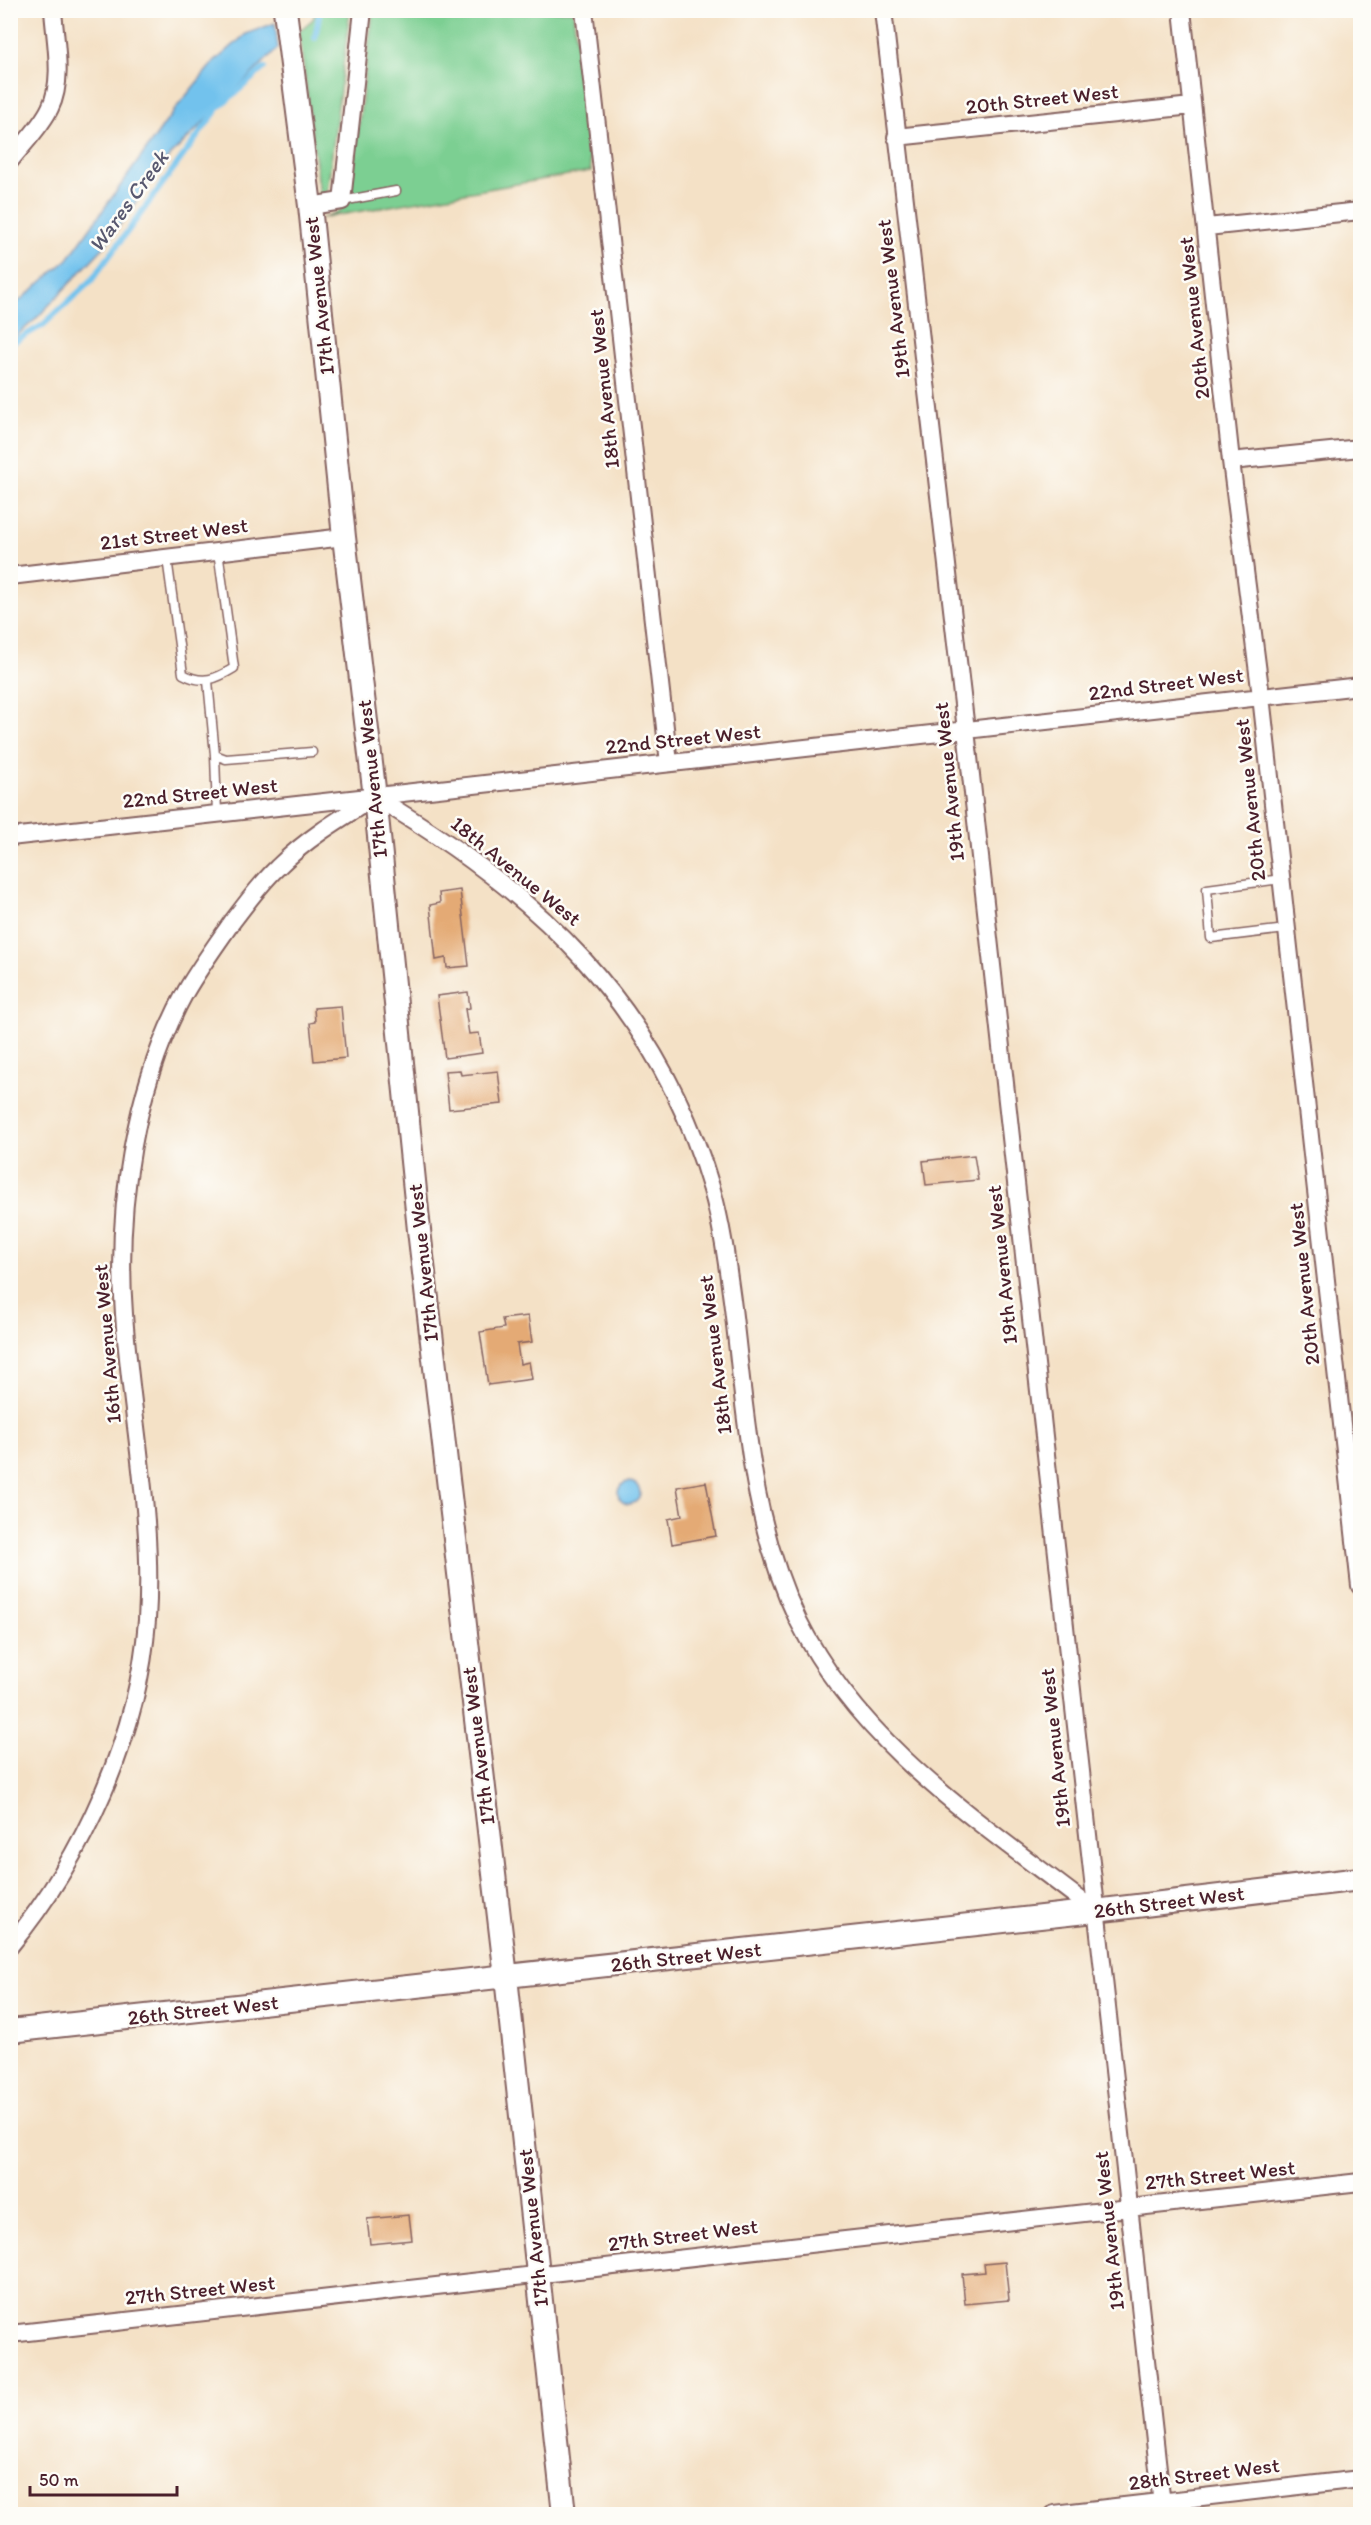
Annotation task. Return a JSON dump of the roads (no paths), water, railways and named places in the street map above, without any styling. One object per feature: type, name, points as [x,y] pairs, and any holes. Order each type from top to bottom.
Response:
[{"type":"street","points":[[10,160],[50,108],[54,97],[57,55],[52,10]]},
{"type":"street","name":"17th Avenue West","points":[[285,10],[310,206],[344,537],[375,796],[419,1230],[506,1977],[564,2514]]},
{"type":"street","points":[[310,206],[342,201],[363,10]]},
{"type":"street","name":"18th Avenue West","points":[[584,10],[669,763]]},
{"type":"street","name":"19th Avenue West","points":[[883,10],[966,729],[1095,1911],[1163,2508]]},
{"type":"street","name":"20th Avenue West","points":[[1182,10],[1231,461],[1261,696],[1360,1586]]},
{"type":"street","name":"20th Street West","points":[[896,137],[1192,106]]},
{"type":"street","points":[[1207,227],[1360,211]]},
{"type":"street","points":[[1231,461],[1360,448]]},
{"type":"street","name":"21st Street West","points":[[10,576],[344,537]]},
{"type":"street","name":"22nd Street West","points":[[10,837],[1360,686]]},
{"type":"street","name":"18th Avenue West","points":[[375,796],[430,830],[488,871],[525,902],[597,973],[627,1010],[653,1051],[682,1112],[712,1190],[722,1232],[732,1297],[752,1473],[764,1529],[799,1621],[823,1663],[852,1704],[904,1761],[946,1797],[1095,1911]]},
{"type":"street","name":"16th Avenue West","points":[[10,1946],[62,1874],[100,1800],[128,1719],[145,1640],[149,1564],[146,1514],[124,1313],[122,1241],[130,1168],[140,1114],[150,1082],[166,1036],[185,994],[210,953],[250,899],[276,868],[322,831],[375,796]]},
{"type":"street","name":"26th Street West","points":[[10,2031],[1095,1911],[1360,1879]]},
{"type":"street","name":"27th Street West","points":[[10,2334],[1360,2182]]},
{"type":"street","name":"28th Street West","points":[[1054,2514],[1163,2508],[1360,2479]]},
{"type":"lane","points":[[342,201],[396,191]]},
{"type":"lane","points":[[167,558],[183,674],[194,680],[208,681],[234,668],[218,551]]},
{"type":"lane","points":[[208,681],[215,755],[217,814]]},
{"type":"lane","points":[[215,755],[226,759],[312,752]]},
{"type":"lane","points":[[1281,879],[1207,889],[1211,938],[1286,929]]},
{"type":"water","points":[[275,23],[278,48],[163,163],[105,246],[35,320],[11,340],[11,308],[68,259],[176,108],[212,64],[246,34]]},
{"type":"water","points":[[629,1482],[637,1485],[640,1493],[637,1501],[629,1504],[621,1501],[618,1493],[621,1485]]},
{"type":"waterway","name":"Wares Creek","points":[[315,38],[320,10]]},
{"type":"waterway","name":"Wares Creek","points":[[10,344],[43,325],[91,281],[219,107],[264,68]]}]
